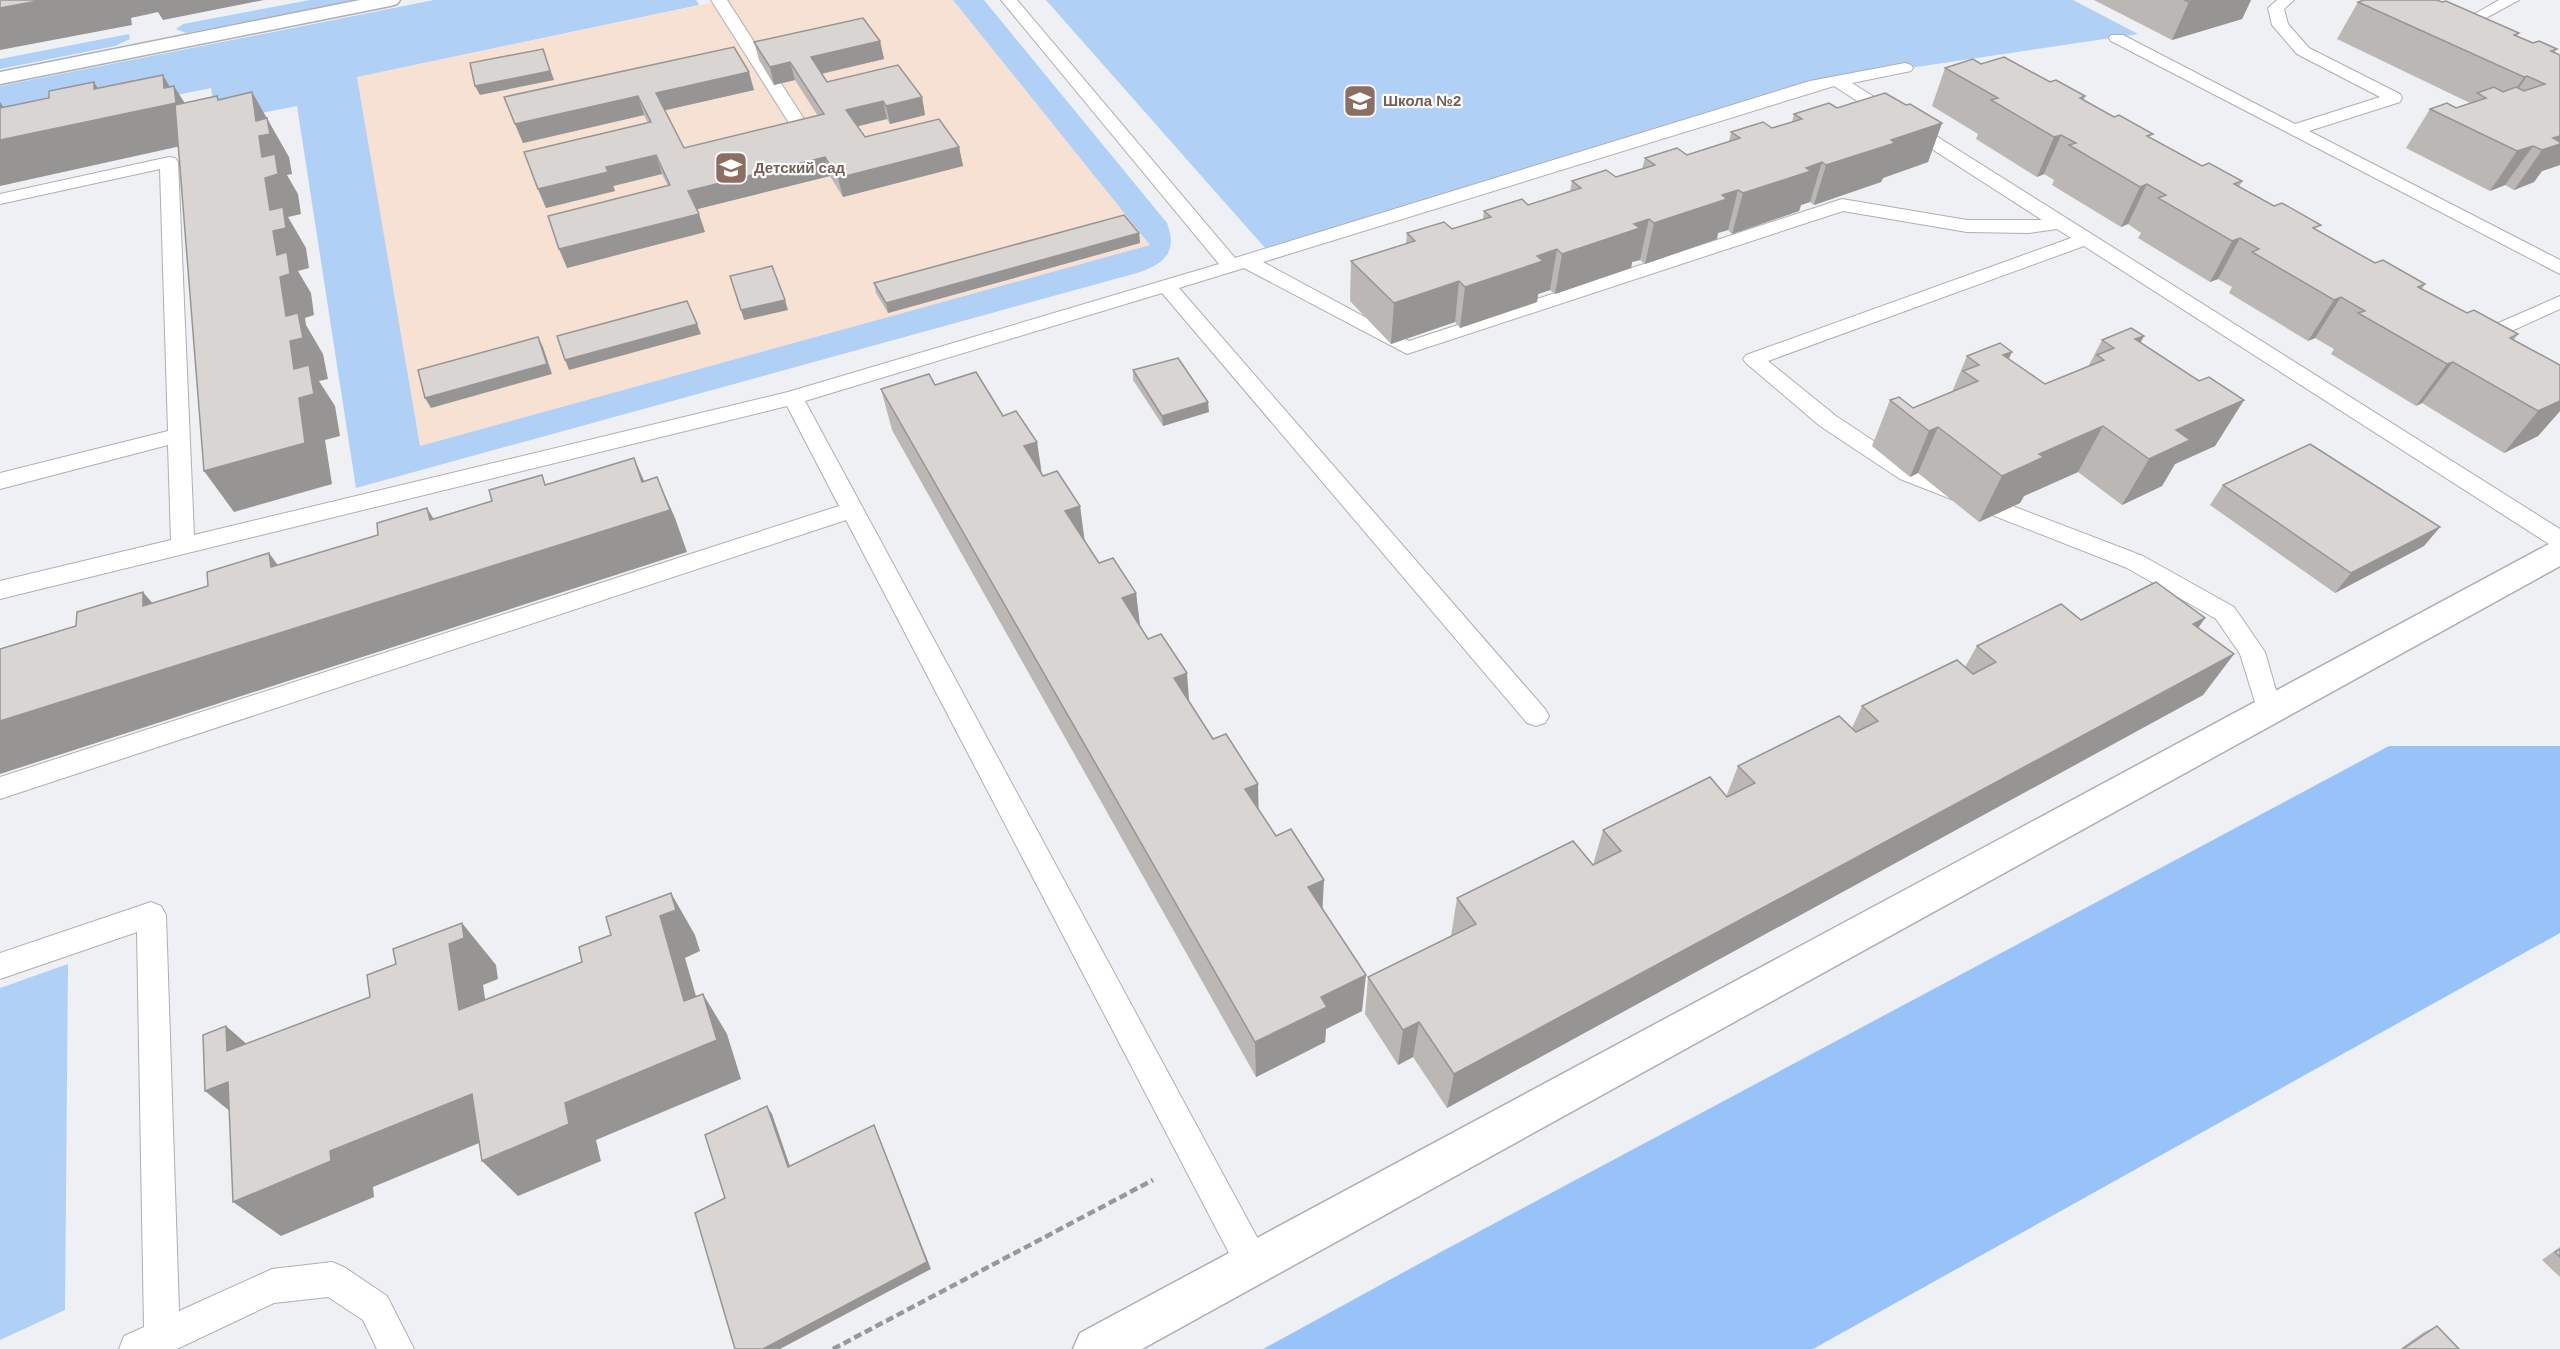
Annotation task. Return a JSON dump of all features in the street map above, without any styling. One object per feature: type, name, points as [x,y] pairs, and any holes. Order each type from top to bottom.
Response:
[{"type":"street","points":[[0,78],[390,0]]},
{"type":"street","points":[[1096,1349],[2560,552]]},
{"type":"lane","points":[[719,0],[796,122]]},
{"type":"lane","points":[[1009,0],[1239,263],[1407,348],[1842,205],[1967,226],[2029,227],[2061,223]]},
{"type":"lane","points":[[2286,0],[2276,8],[2280,25],[2304,51],[2394,98],[2293,129]]},
{"type":"lane","points":[[2483,32],[2475,25],[2473,14],[2511,0]]},
{"type":"lane","points":[[2116,38],[2560,268]]},
{"type":"lane","points":[[0,590],[793,398],[1816,85],[1905,68]]},
{"type":"lane","points":[[1837,81],[2560,540]]},
{"type":"lane","points":[[0,199],[169,162],[183,546]]},
{"type":"lane","points":[[2086,239],[1754,359],[1828,421],[1908,474],[2135,562],[2226,613],[2252,652],[2269,711]]},
{"type":"lane","points":[[1166,285],[1536,716]]},
{"type":"lane","points":[[2487,335],[2560,302]]},
{"type":"lane","points":[[793,398],[1253,1264]]},
{"type":"lane","points":[[0,481],[180,435]]},
{"type":"lane","points":[[0,788],[852,510]]},
{"type":"lane","points":[[0,966],[150,915],[150,1343],[272,1286],[333,1279],[375,1308],[396,1349]]},
{"type":"path","points":[[833,1349],[1196,1157]]},
{"type":"shaded area","points":[[310,0],[357,0],[186,33],[176,29],[183,24]]},
{"type":"shaded area","points":[[434,0],[696,0],[699,5],[357,77],[420,446],[1150,245],[953,0],[984,0],[1167,223],[1171,242],[1169,250],[1155,266],[1137,273],[356,488],[297,106],[217,122],[211,88],[0,131],[0,86]]},
{"type":"shaded area","name":"Детский сад","points":[[725,0],[953,0],[1151,245],[420,446],[357,77]]},
{"type":"shaded area","name":"Школа №2","points":[[1046,0],[2073,0],[2138,34],[1842,78],[1788,91],[1265,248]]},
{"type":"shaded area","points":[[129,34],[130,39],[115,46],[0,69],[0,59]]},
{"type":"shaded area","points":[[2389,746],[2560,746],[2560,933],[1813,1349],[1263,1349],[1437,1254]]},
{"type":"shaded area","points":[[68,964],[65,1310],[0,1340],[0,988]]},
{"type":"building","points":[[0,0],[43,0],[0,8]]},
{"type":"building","points":[[2364,0],[2446,1],[2519,33],[2514,35],[2533,43],[2539,41],[2557,49],[2551,51],[2560,55],[2560,136],[2553,138],[2560,144],[2542,150],[2533,146],[2517,151],[2430,109],[2447,103],[2456,108],[2486,98],[2477,93],[2494,87],[2503,92],[2516,87],[2524,91],[2545,84],[2527,76],[2524,77],[2358,2]]},
{"type":"building","points":[[863,18],[880,41],[811,57],[827,82],[898,65],[922,97],[886,106],[883,101],[846,110],[865,137],[939,119],[959,147],[838,178],[825,157],[688,191],[699,214],[559,249],[548,216],[670,185],[656,155],[606,167],[608,172],[538,189],[524,152],[651,122],[638,96],[515,124],[504,97],[734,47],[749,72],[656,93],[684,148],[824,114],[790,62],[770,67],[754,42]]},
{"type":"building","points":[[543,49],[550,71],[475,86],[470,63]]},
{"type":"building","points":[[2004,57],[2050,82],[2056,80],[2085,96],[2080,98],[2114,117],[2119,115],[2153,134],[2147,136],[2202,166],[2209,163],[2242,181],[2234,184],[2274,206],[2282,203],[2321,225],[2313,228],[2375,263],[2383,260],[2425,284],[2418,287],[2467,313],[2474,310],[2518,334],[2510,338],[2560,365],[2560,401],[2538,411],[2453,362],[2447,364],[2358,313],[2365,311],[2341,297],[2334,300],[2252,252],[2259,249],[2240,238],[2232,241],[2158,198],[2166,195],[2147,184],[2140,187],[2069,145],[2076,143],[2061,135],[2054,137],[1991,100],[1998,98],[1945,68],[1973,59],[1981,64]]},
{"type":"building","points":[[163,75],[164,88],[174,86],[176,103],[0,140],[0,108],[49,98],[49,91],[94,82],[94,89]]},
{"type":"building","points":[[252,92],[256,121],[267,118],[270,134],[259,136],[262,157],[275,154],[278,174],[265,178],[270,210],[283,207],[286,228],[273,231],[277,255],[287,252],[290,274],[280,277],[286,316],[298,313],[303,338],[290,341],[294,369],[309,365],[314,394],[299,398],[305,443],[204,471],[175,105],[217,96],[218,100]]},
{"type":"building","points":[[1885,93],[1906,105],[1910,104],[1942,123],[1891,140],[1895,143],[1826,165],[1822,162],[1806,168],[1811,171],[1743,193],[1738,190],[1722,195],[1727,199],[1654,223],[1649,219],[1634,224],[1640,228],[1562,254],[1557,249],[1537,256],[1543,261],[1465,287],[1459,281],[1394,303],[1351,261],[1415,241],[1407,233],[1444,222],[1452,229],[1491,217],[1484,211],[1522,199],[1528,205],[1581,188],[1572,181],[1606,170],[1616,177],[1655,165],[1645,158],[1677,148],[1687,155],[1740,138],[1731,132],[1763,122],[1772,128],[1802,119],[1794,114],[1829,103],[1837,108]]},
{"type":"building","points":[[1124,215],[1139,233],[886,303],[874,283]]},
{"type":"building","points":[[772,266],[785,300],[741,310],[730,276]]},
{"type":"building","points":[[687,301],[697,324],[565,360],[557,336]]},
{"type":"building","points":[[2131,328],[2144,336],[2135,339],[2199,381],[2209,377],[2244,400],[2176,430],[2190,440],[2149,459],[2103,426],[2039,454],[2044,457],[2002,476],[1938,427],[1929,431],[1890,400],[1899,397],[1913,408],[1978,381],[1963,371],[1979,365],[1967,356],[2000,343],[2012,352],[2003,355],[2045,384],[2104,360],[2097,355],[2114,348],[2102,340]]},
{"type":"building","points":[[538,337],[547,364],[425,398],[418,370]]},
{"type":"building","points":[[1178,358],[1208,402],[1162,416],[1133,370]]},
{"type":"building","points":[[976,372],[1003,416],[1016,411],[1037,442],[1024,446],[1043,476],[1057,471],[1080,506],[1065,511],[1099,563],[1113,558],[1136,593],[1122,598],[1148,639],[1161,634],[1187,673],[1174,678],[1213,739],[1226,734],[1258,784],[1245,789],[1276,836],[1291,829],[1324,880],[1308,887],[1366,975],[1321,997],[1327,1007],[1255,1042],[881,389],[929,374],[935,385]]},
{"type":"building","points":[[2310,444],[2440,527],[2351,573],[2223,485]]},
{"type":"building","points":[[634,458],[642,482],[657,477],[670,510],[0,721],[0,649],[76,626],[77,612],[143,592],[143,606],[208,586],[207,572],[269,553],[271,567],[378,535],[377,523],[427,508],[430,520],[492,501],[489,490],[542,475],[545,485]]},
{"type":"building","points":[[2156,582],[2205,618],[2193,624],[2234,654],[1454,1074],[1419,1022],[1403,1030],[1368,977],[1476,924],[1457,898],[1573,841],[1593,865],[1621,851],[1603,830],[1710,777],[1727,797],[1755,783],[1738,766],[1839,716],[1856,732],[1878,721],[1862,706],[1957,660],[1973,674],[1996,662],[1977,646],[2061,604],[2081,620]]},
{"type":"building","points":[[671,893],[676,910],[660,916],[684,1001],[703,994],[717,1040],[565,1103],[569,1124],[482,1161],[472,1094],[330,1151],[331,1161],[233,1202],[228,1082],[205,1091],[203,1035],[226,1026],[227,1051],[370,997],[367,975],[396,964],[393,949],[462,923],[464,938],[449,944],[459,1010],[582,962],[579,947],[611,935],[606,917]]},
{"type":"building","points":[[767,1106],[788,1167],[874,1125],[927,1262],[763,1349],[735,1349],[695,1213],[725,1198],[705,1135]]},
{"type":"building","points":[[2437,1326],[2459,1349],[2403,1349]]},
{"type":"place","name":"Школа №2","points":[[1360,101]]},
{"type":"place","name":"Детский сад","points":[[731,168]]}]
